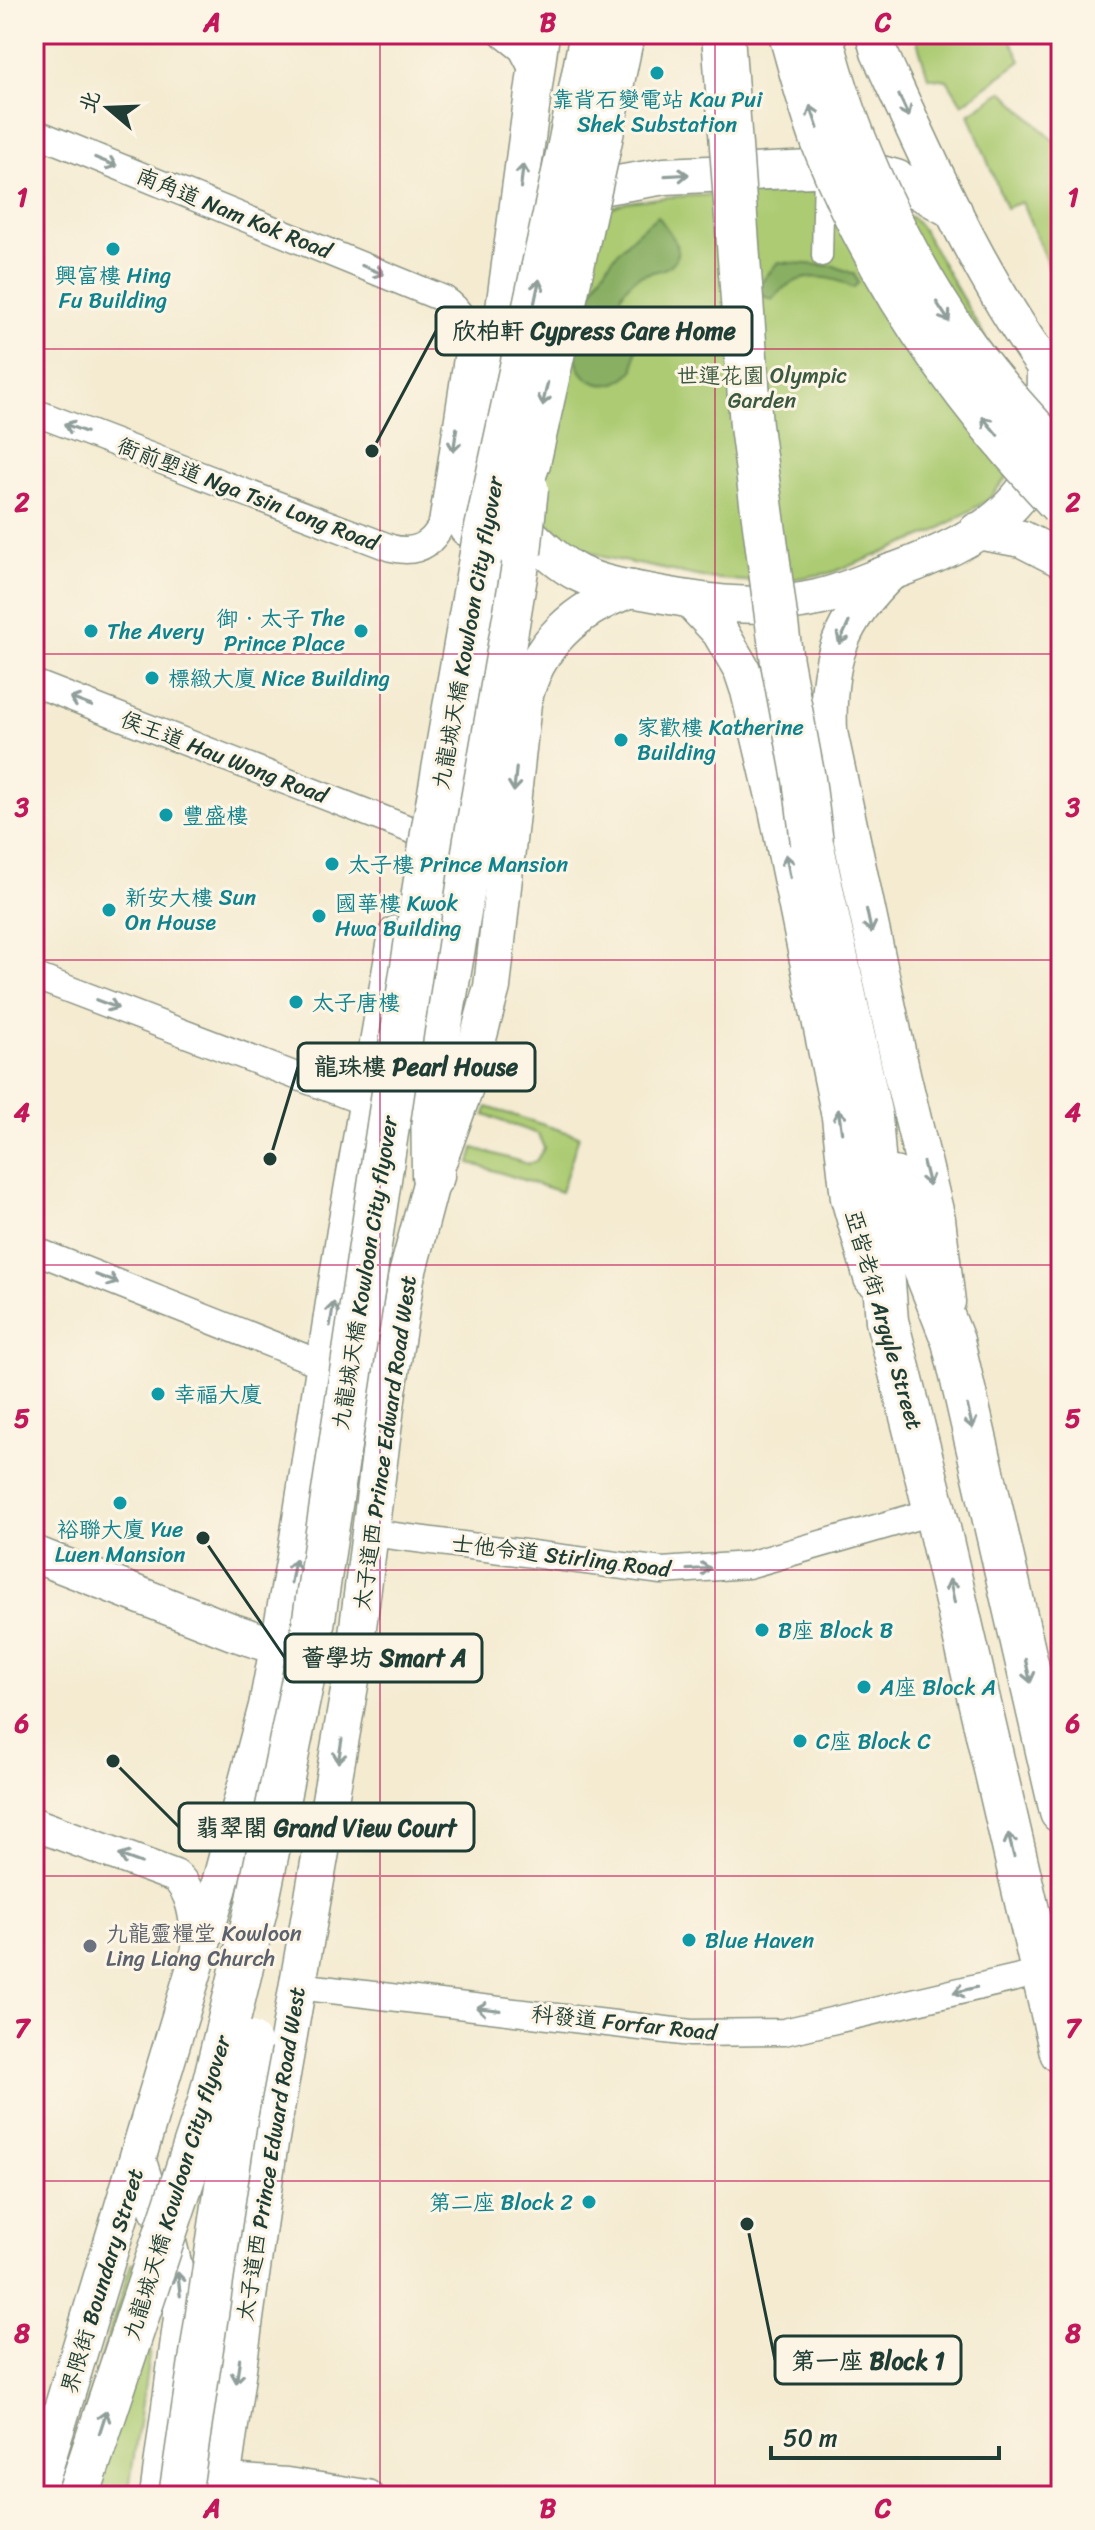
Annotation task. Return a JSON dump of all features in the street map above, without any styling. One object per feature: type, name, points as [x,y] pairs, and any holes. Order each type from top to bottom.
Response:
[{"type":"main road","points":[[139,2158],[235,1832],[280,1647],[367,1103],[504,309],[541,34]]},
{"type":"main road","name":"九龍城天橋 Kowloon City flyover","points":[[78,2496],[209,2102],[260,1890],[310,1645],[432,833],[483,542],[591,34]]},
{"type":"main road","name":"九龍城天橋 Kowloon City flyover","points":[[165,2488],[326,1646],[448,834],[499,547],[529,463],[623,34]]},
{"type":"main road","points":[[723,34],[751,426],[780,647],[804,779],[812,843],[871,1117],[887,1321]]},
{"type":"main road","points":[[790,34],[825,149],[879,265],[915,324],[976,409],[1061,505]]},
{"type":"main road","points":[[821,34],[863,159],[928,288],[965,346],[1061,458]]},
{"type":"main road","points":[[531,536],[577,572],[595,580],[690,600],[742,606],[793,602],[844,591],[921,561],[1001,517],[1029,484],[1043,443],[1053,378],[994,292],[879,52],[874,34]]},
{"type":"main road","points":[[600,187],[665,176],[856,167],[896,178],[954,211]]},
{"type":"main road","points":[[433,1176],[432,1079],[520,552],[529,463]]},
{"type":"main road","points":[[977,531],[1022,539],[1061,559]]},
{"type":"main road","points":[[891,572],[857,608],[835,655],[829,682],[829,732],[902,1074],[937,1219],[953,1341],[1061,1812]]},
{"type":"main road","name":"太子道西 Prince Edward Road West","points":[[221,2489],[268,2155],[352,1674],[388,1391],[406,1278],[433,1176],[464,1090],[492,987],[527,685],[544,651],[568,623],[602,601],[632,589]]},
{"type":"main road","name":"亞皆老街 Argyle Street","points":[[690,600],[720,632],[742,670],[749,691],[777,809],[840,1117],[849,1198],[887,1321],[935,1511],[1061,2052]]},
{"type":"main road","points":[[871,1117],[895,1179],[909,1230],[953,1341]]},
{"type":"main road","points":[[34,1554],[219,1627],[352,1674]]},
{"type":"main road","points":[[161,2220],[174,2231],[189,2237],[214,2236],[228,2230],[246,2215],[262,2188],[268,2155]]},
{"type":"main road","name":"界限街 Boundary Street","points":[[36,2496],[139,2158]]},
{"type":"street","points":[[503,34],[522,49],[535,74]]},
{"type":"street","name":"南角道 Nam Kok Road","points":[[34,132],[453,305],[468,334],[445,512]]},
{"type":"street","points":[[822,256],[824,169]]},
{"type":"street","name":"衙前塱道 Nga Tsin Long Road","points":[[34,412],[403,551],[427,544],[436,536],[445,512]]},
{"type":"street","name":"侯王道 Hau Wong Road","points":[[34,683],[414,831]]},
{"type":"street","points":[[34,976],[367,1103]]},
{"type":"street","points":[[34,1250],[324,1365]]},
{"type":"street","name":"士他令道 Stirling Road","points":[[371,1533],[662,1571],[748,1565],[935,1511]]},
{"type":"street","points":[[34,1824],[175,1876],[183,1882],[191,1900],[199,1955]]},
{"type":"street","name":"科發道 Forfar Road","points":[[298,1986],[691,2033],[749,2033],[784,2032],[1041,1972]]},
{"type":"street","points":[[139,2158],[143,2176],[169,2238],[180,2283],[180,2318],[165,2488],[221,2489],[287,2484],[367,2496]]},
{"type":"green space","points":[[915,34],[1008,34],[1021,61],[962,104],[947,80],[928,77]]},
{"type":"green space","points":[[1003,91],[1061,148],[1061,297],[1022,202],[1006,208],[969,114]]},
{"type":"green space","name":"世運花園 Olympic Garden","points":[[816,190],[913,218],[923,230],[1013,386],[1010,473],[988,500],[934,532],[830,573],[769,583],[707,578],[603,557],[572,544],[537,509],[591,215],[626,202],[667,197]]},
{"type":"green space","points":[[658,216],[676,244],[675,260],[666,268],[636,278],[622,294],[620,322],[636,347],[634,369],[616,383],[596,383],[581,371],[575,349],[585,308],[600,277],[619,250]]},
{"type":"green space","points":[[778,262],[834,266],[854,274],[858,283],[853,288],[821,277],[800,280],[790,284],[773,300],[759,294],[760,284]]},
{"type":"green space","points":[[487,1107],[579,1136],[561,1192],[470,1163],[474,1148],[528,1164],[536,1161],[544,1148],[538,1134],[485,1115]]},
{"type":"green space","points":[[136,2262],[150,2327],[149,2356],[128,2496],[58,2496],[131,2264]]},
{"type":"place","name":"靠背石變電站 Kau Pui Shek Substation","points":[[657,73]]},
{"type":"place","name":"興富樓 Hing Fu Building","points":[[113,249]]},
{"type":"place","name":"欣柏軒 Cypress Care Home","points":[[372,451]]},
{"type":"place","name":"The Avery","points":[[91,631]]},
{"type":"place","name":"御．太子 The Prince Place","points":[[361,631]]},
{"type":"place","name":"標緻大廈 Nice Building","points":[[152,678]]},
{"type":"place","name":"家歡樓 Katherine Building","points":[[621,740]]},
{"type":"place","name":"豐盛樓","points":[[166,815]]},
{"type":"place","name":"太子樓 Prince Mansion","points":[[332,864]]},
{"type":"place","name":"新安大樓 Sun On House","points":[[109,910]]},
{"type":"place","name":"國華樓 Kwok Hwa Building","points":[[319,916]]},
{"type":"place","name":"太子唐樓","points":[[296,1002]]},
{"type":"place","name":"龍珠樓 Pearl House","points":[[270,1159]]},
{"type":"place","name":"幸福大廈","points":[[158,1394]]},
{"type":"place","name":"裕聯大廈 Yue Luen Mansion","points":[[120,1503]]},
{"type":"place","name":"薈學坊 Smart A","points":[[203,1538]]},
{"type":"place","name":"B座 Block B","points":[[762,1630]]},
{"type":"place","name":"A座 Block A","points":[[864,1687]]},
{"type":"place","name":"C座 Block C","points":[[800,1741]]},
{"type":"place","name":"翡翠閣 Grand View Court","points":[[113,1761]]},
{"type":"place","name":"Blue Haven","points":[[689,1940]]},
{"type":"place","name":"九龍靈糧堂 Kowloon Ling Liang Church","points":[[90,1946]]},
{"type":"place","name":"第二座 Block 2","points":[[589,2202]]},
{"type":"place","name":"第一座 Block 1","points":[[747,2224]]}]
